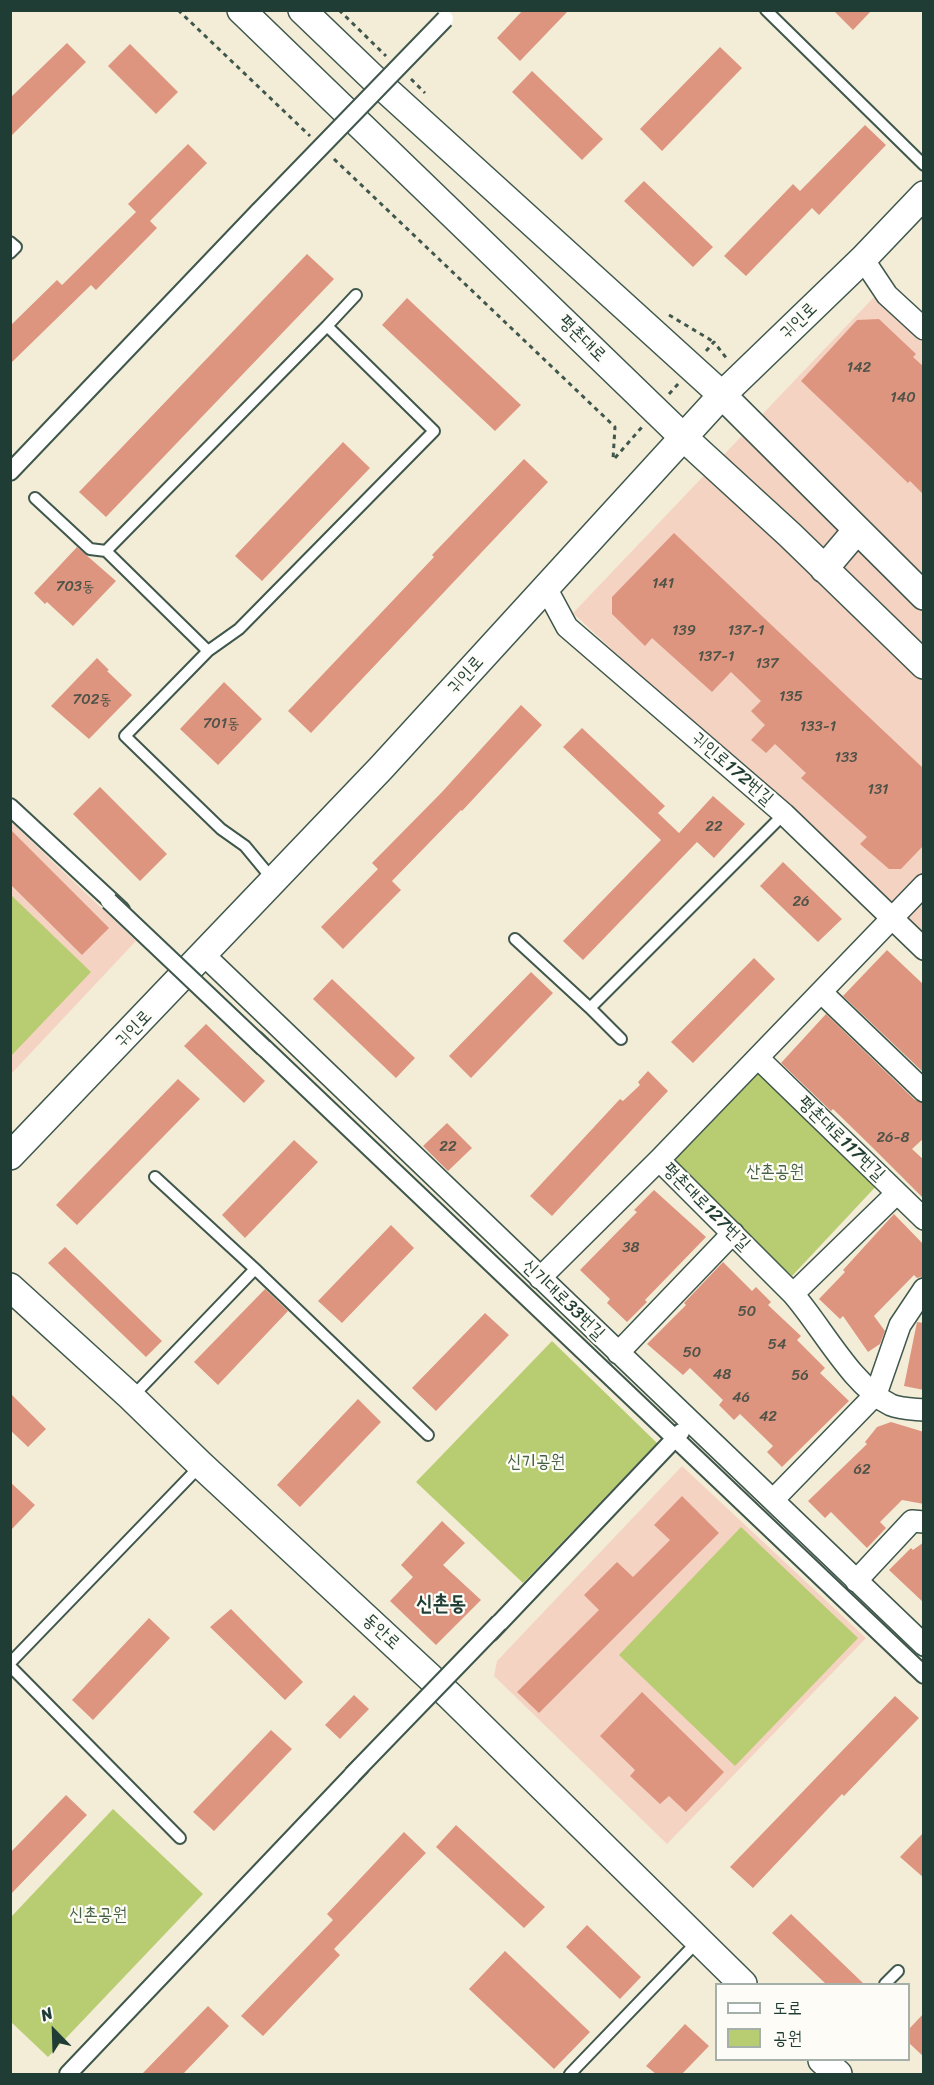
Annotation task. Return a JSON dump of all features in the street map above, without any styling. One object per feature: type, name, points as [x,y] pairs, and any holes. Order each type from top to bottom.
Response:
[{"type":"street","name":"평촌대로","points":[[242,10],[683,437],[924,665]]},
{"type":"street","points":[[302,10],[374,79],[722,395],[924,596]]},
{"type":"street","points":[[10,471],[445,19]]},
{"type":"street","name":"귀인로","points":[[10,1156],[389,760],[722,395],[863,259],[924,195]]},
{"type":"street","points":[[863,259],[887,295],[924,329]]},
{"type":"street","points":[[824,569],[857,530]]},
{"type":"street","name":"귀인로172번길","points":[[546,588],[567,627],[784,814],[924,949]]},
{"type":"street","points":[[10,807],[924,1675]]},
{"type":"street","name":"평촌대로127번길","points":[[924,885],[659,1160],[793,1294],[809,1312],[858,1380],[892,1405],[924,1410]]},
{"type":"street","points":[[110,901],[156,939]]},
{"type":"street","name":"신기대로33번길","points":[[204,955],[924,1645]]},
{"type":"street","points":[[822,993],[924,1091]]},
{"type":"street","points":[[214,1000],[264,1048]]},
{"type":"street","name":"평촌대로117번길","points":[[758,1058],[924,1219]]},
{"type":"street","points":[[540,1278],[659,1160]]},
{"type":"street","points":[[793,1294],[897,1193]]},
{"type":"street","points":[[618,1353],[732,1233]]},
{"type":"street","name":"동안로","points":[[10,1287],[132,1397],[201,1465],[449,1695],[742,1983]]},
{"type":"street","points":[[773,1500],[876,1394],[900,1325],[924,1289]]},
{"type":"street","points":[[352,1775],[690,1422]]},
{"type":"street","points":[[856,1581],[912,1521],[924,1522]]},
{"type":"street","points":[[458,1669],[499,1623]]},
{"type":"street","points":[[68,2074],[413,1711]]},
{"type":"street","points":[[823,2061],[838,2074]]},
{"type":"lane","points":[[766,10],[924,165]]},
{"type":"lane","points":[[10,242],[16,247],[10,253]]},
{"type":"lane","points":[[106,551],[356,295]]},
{"type":"lane","points":[[274,881],[245,846],[221,829],[125,736],[208,651],[239,629],[434,431],[327,326]]},
{"type":"lane","points":[[35,498],[90,549],[106,551],[208,651]]},
{"type":"lane","points":[[590,1008],[784,814]]},
{"type":"lane","points":[[514,939],[621,1039]]},
{"type":"lane","points":[[155,1177],[255,1269],[428,1435]]},
{"type":"lane","points":[[132,1397],[255,1269]]},
{"type":"lane","points":[[180,1838],[10,1665],[201,1465]]},
{"type":"lane","points":[[570,2074],[698,1941]]},
{"type":"lane","points":[[886,1983],[898,1971]]},
{"type":"path","points":[[178,10],[310,136]]},
{"type":"path","points":[[327,152],[615,427],[613,459]]},
{"type":"shaded area","points":[[875,296],[923,343],[923,943],[573,613]]},
{"type":"shaded area","points":[[10,821],[136,941],[11,1074],[10,1074]]},
{"type":"shaded area","points":[[682,1466],[866,1638],[667,1844],[494,1676],[497,1661]]},
{"type":"green space","points":[[11,895],[91,972],[10,1056]]},
{"type":"green space","name":"산촌공원","points":[[756,1066],[880,1182],[792,1276],[668,1161]]},
{"type":"green space","name":"신기공원","points":[[552,1341],[657,1443],[523,1583],[416,1482]]},
{"type":"green space","points":[[741,1527],[858,1638],[735,1766],[619,1655]]},
{"type":"green space","name":"신촌공원","points":[[113,1809],[203,1894],[48,2057],[11,2022],[11,1917]]},
{"type":"building","points":[[523,10],[569,10],[520,61],[497,38]]},
{"type":"building","points":[[833,10],[872,10],[853,30]]},
{"type":"building","points":[[67,43],[86,62],[10,137],[10,98]]},
{"type":"building","points":[[130,44],[178,92],[156,114],[108,66]]},
{"type":"building","points":[[720,47],[742,68],[662,151],[640,129]]},
{"type":"building","points":[[532,71],[603,139],[582,160],[512,92]]},
{"type":"building","points":[[865,125],[886,145],[819,215],[812,208],[746,276],[724,256],[793,184],[800,191]]},
{"type":"building","points":[[188,144],[207,163],[150,221],[157,228],[96,290],[91,285],[10,364],[10,326],[57,280],[62,285],[136,212],[128,204]]},
{"type":"building","points":[[644,181],[713,247],[693,267],[624,201]]},
{"type":"building","points":[[307,254],[334,279],[106,517],[79,492]]},
{"type":"building","points":[[407,298],[521,405],[495,431],[382,325]]},
{"type":"building","points":[[879,319],[916,354],[913,357],[924,367],[924,495],[910,481],[908,483],[801,381],[857,320]]},
{"type":"building","points":[[343,442],[370,468],[262,581],[235,556]]},
{"type":"building","points":[[524,459],[548,482],[311,733],[288,711]]},
{"type":"building","points":[[674,533],[924,769],[924,845],[901,869],[889,869],[860,844],[867,837],[801,778],[806,773],[775,744],[766,753],[751,740],[765,725],[751,711],[761,701],[731,672],[712,692],[652,638],[645,646],[612,614],[612,597]]},
{"type":"building","points":[[77,547],[116,581],[73,626],[34,593]]},
{"type":"building","points":[[97,658],[132,695],[89,739],[51,706]]},
{"type":"building","points":[[224,682],[262,719],[218,765],[180,729]]},
{"type":"building","points":[[521,705],[542,725],[462,811],[392,881],[401,890],[343,949],[321,927],[378,869],[372,863],[442,792]]},
{"type":"building","points":[[582,728],[665,806],[658,813],[679,833],[713,796],[745,824],[714,858],[697,842],[583,960],[563,941],[661,840],[563,747]]},
{"type":"building","points":[[100,787],[167,854],[140,881],[73,814]]},
{"type":"building","points":[[10,829],[109,928],[82,955],[10,884]]},
{"type":"building","points":[[783,862],[842,919],[818,942],[760,886]]},
{"type":"building","points":[[887,950],[924,985],[924,1073],[843,996]]},
{"type":"building","points":[[754,958],[775,979],[693,1063],[671,1042]]},
{"type":"building","points":[[531,972],[553,993],[471,1078],[449,1056]]},
{"type":"building","points":[[332,979],[415,1058],[396,1078],[313,999]]},
{"type":"building","points":[[826,1014],[915,1100],[924,1103],[924,1138],[912,1149],[924,1160],[924,1199],[833,1109],[831,1111],[781,1063]]},
{"type":"building","points":[[206,1024],[265,1081],[244,1103],[184,1046]]},
{"type":"building","points":[[648,1071],[668,1091],[552,1216],[530,1196],[620,1099],[623,1101],[640,1085],[638,1082]]},
{"type":"building","points":[[178,1079],[200,1099],[77,1225],[56,1205]]},
{"type":"building","points":[[447,1123],[472,1148],[448,1171],[423,1146]]},
{"type":"building","points":[[294,1140],[318,1162],[245,1238],[222,1215]]},
{"type":"building","points":[[654,1190],[706,1237],[627,1322],[607,1303],[610,1299],[580,1270],[637,1212],[634,1210]]},
{"type":"building","points":[[894,1214],[924,1245],[924,1276],[917,1278],[914,1275],[874,1316],[885,1331],[880,1344],[868,1352],[843,1316],[840,1319],[819,1299]]},
{"type":"building","points":[[391,1225],[414,1248],[342,1323],[318,1301]]},
{"type":"building","points":[[65,1247],[162,1341],[146,1357],[48,1263]]},
{"type":"building","points":[[723,1262],[752,1291],[756,1287],[771,1302],[768,1305],[801,1336],[797,1340],[825,1368],[820,1373],[849,1401],[782,1467],[767,1452],[773,1446],[740,1414],[734,1420],[719,1405],[723,1400],[690,1368],[683,1375],[647,1344],[686,1305],[684,1303]]},
{"type":"building","points":[[265,1289],[288,1311],[218,1385],[194,1362]]},
{"type":"building","points":[[485,1313],[509,1335],[436,1411],[412,1388]]},
{"type":"building","points":[[917,1322],[924,1323],[924,1390],[904,1386]]},
{"type":"building","points":[[10,1393],[46,1429],[28,1447],[10,1430]]},
{"type":"building","points":[[358,1399],[381,1422],[300,1507],[277,1485]]},
{"type":"building","points":[[891,1422],[924,1432],[924,1504],[902,1500],[880,1522],[886,1528],[867,1548],[831,1512],[825,1518],[808,1501],[867,1444],[865,1442],[877,1427]]},
{"type":"building","points":[[10,1482],[35,1505],[10,1531]]},
{"type":"building","points":[[682,1496],[719,1533],[539,1713],[517,1692],[599,1610],[584,1595],[617,1562],[633,1577],[670,1540],[654,1525]]},
{"type":"building","points":[[442,1521],[465,1543],[443,1565],[481,1600],[436,1645],[390,1601],[413,1577],[401,1565]]},
{"type":"building","points":[[924,1542],[924,1603],[889,1570],[911,1548],[913,1550]]},
{"type":"building","points":[[231,1609],[303,1682],[285,1700],[210,1627]]},
{"type":"building","points":[[149,1618],[170,1638],[93,1720],[72,1700]]},
{"type":"building","points":[[642,1692],[724,1772],[686,1812],[669,1796],[660,1804],[630,1776],[635,1770],[600,1736]]},
{"type":"building","points":[[354,1695],[369,1709],[340,1739],[325,1725]]},
{"type":"building","points":[[895,1696],[919,1718],[844,1796],[842,1794],[753,1888],[730,1867]]},
{"type":"building","points":[[271,1730],[292,1749],[214,1831],[193,1812]]},
{"type":"building","points":[[66,1795],[87,1815],[10,1895],[10,1853]]},
{"type":"building","points":[[456,1825],[545,1907],[524,1928],[436,1847]]},
{"type":"building","points":[[404,1832],[426,1853],[334,1949],[340,1955],[263,2036],[241,2016],[333,1920],[327,1914]]},
{"type":"building","points":[[924,1832],[924,1878],[900,1857]]},
{"type":"building","points":[[791,1914],[863,1983],[825,1983],[772,1933]]},
{"type":"building","points":[[587,1925],[641,1977],[620,1999],[566,1947]]},
{"type":"building","points":[[505,1951],[590,2032],[554,2069],[469,1989]]},
{"type":"building","points":[[208,2006],[229,2026],[183,2074],[142,2074]]},
{"type":"building","points":[[924,2013],[924,2057],[910,2044],[910,2028]]},
{"type":"building","points":[[685,2024],[709,2046],[682,2074],[656,2074],[646,2066]]},
{"type":"district","name":"신촌동","points":[[441,1605]]}]
